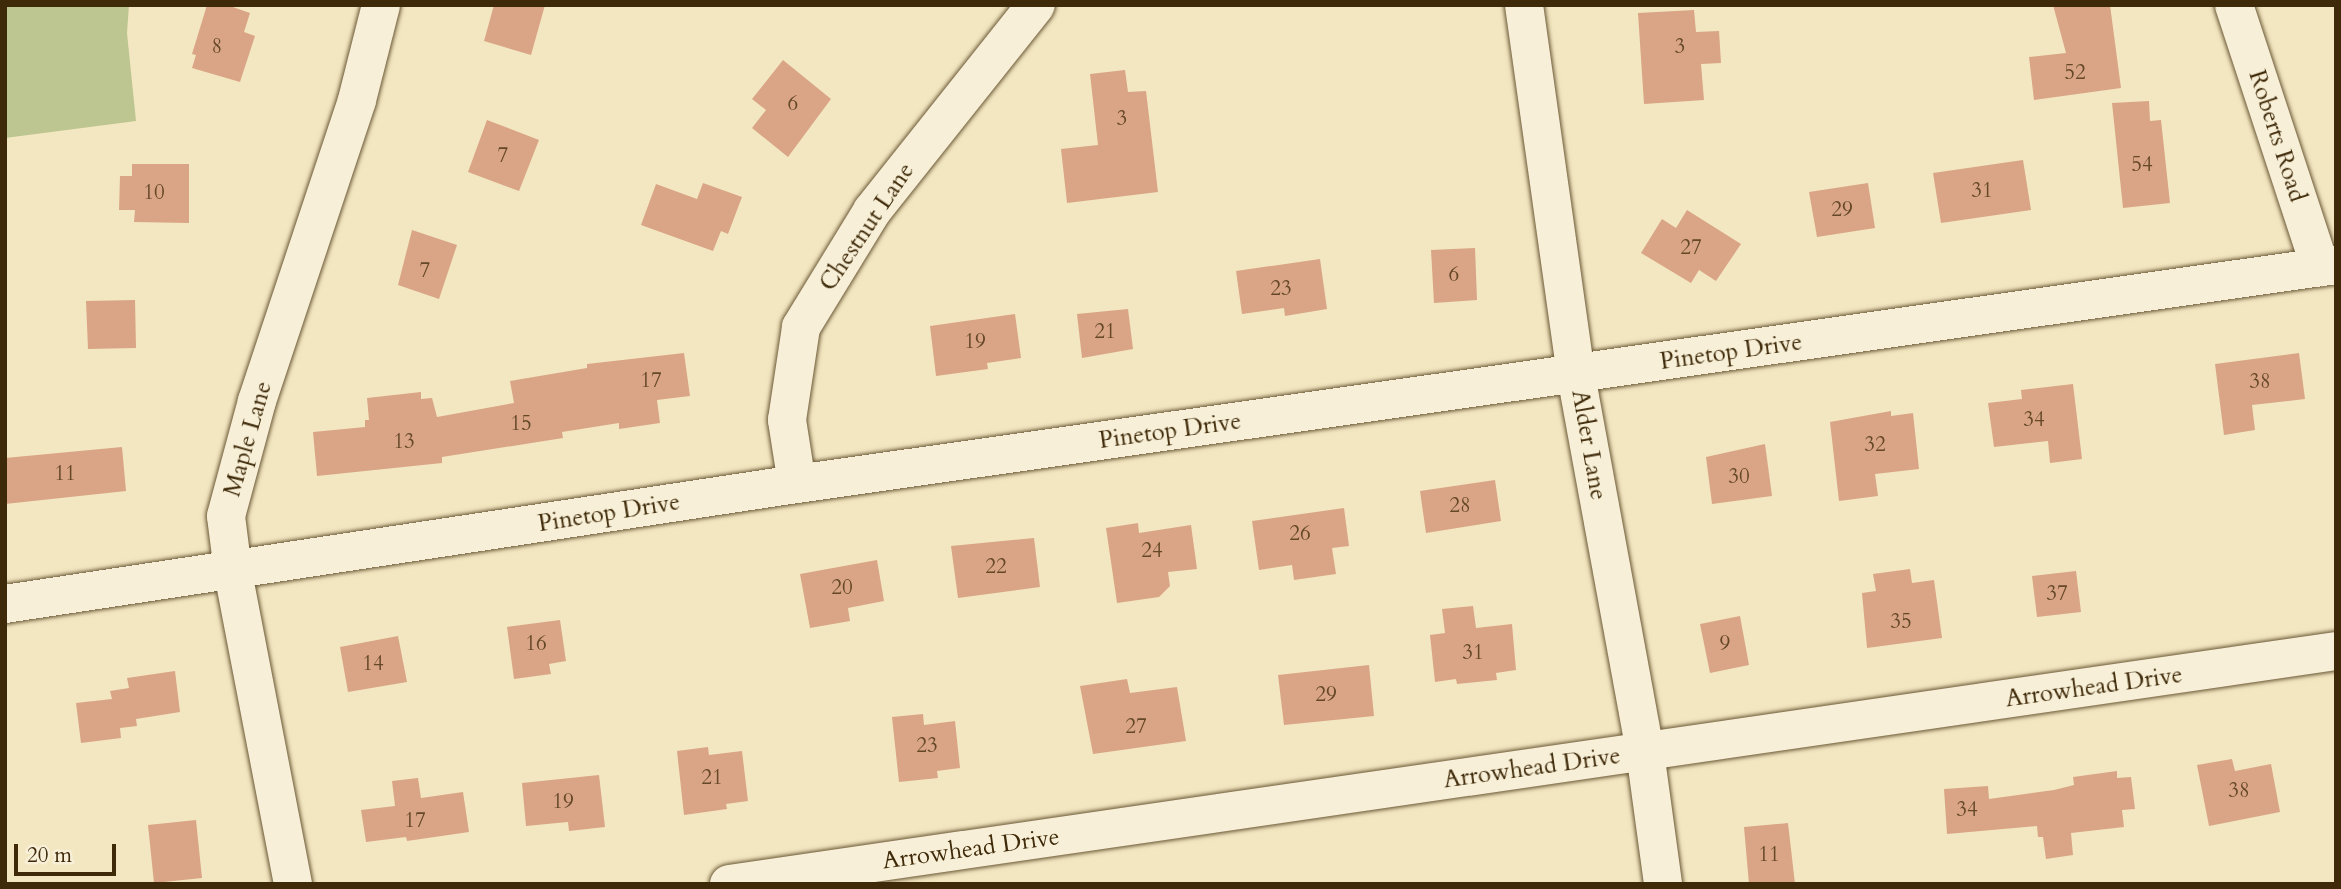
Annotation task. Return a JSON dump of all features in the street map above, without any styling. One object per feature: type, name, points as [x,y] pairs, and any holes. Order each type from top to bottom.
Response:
[{"type":"street","name":"Maple Lane","points":[[293,884],[233,571],[226,516],[257,401],[356,100],[381,5]]},
{"type":"street","name":"Chestnut Lane","points":[[797,484],[787,420],[801,327],[872,211],[1036,5]]},
{"type":"street","name":"Alder Lane","points":[[1524,5],[1576,374],[1645,752],[1663,884]]},
{"type":"street","name":"Roberts Road","points":[[2234,5],[2328,266]]},
{"type":"street","name":"Pinetop Drive","points":[[5,604],[797,484],[2328,266]]},
{"type":"street","name":"Arrowhead Drive","points":[[729,884],[2336,651]]},
{"type":"green space","points":[[5,5],[129,5],[127,33],[136,121],[5,138]]},
{"type":"building","points":[[207,5],[227,5],[250,13],[244,32],[255,36],[240,82],[192,68],[196,55],[192,54]]},
{"type":"building","points":[[494,5],[545,5],[531,55],[484,41]]},
{"type":"building","points":[[2053,5],[2110,5],[2121,88],[2034,100],[2029,57],[2066,53]]},
{"type":"building","points":[[1694,10],[1696,32],[1719,31],[1721,63],[1701,64],[1704,100],[1644,104],[1638,13]]},
{"type":"building","points":[[783,60],[831,99],[788,157],[752,128],[766,110],[752,99]]},
{"type":"building","points":[[1125,70],[1128,92],[1146,91],[1158,192],[1067,203],[1061,149],[1098,145],[1090,74]]},
{"type":"building","points":[[2149,101],[2150,121],[2161,120],[2170,203],[2123,208],[2112,103]]},
{"type":"building","points":[[487,120],[539,140],[519,191],[468,172]]},
{"type":"building","points":[[2023,160],[2031,210],[1941,223],[1933,173]]},
{"type":"building","points":[[132,164],[189,164],[189,223],[134,222],[135,210],[119,210],[120,176],[132,176]]},
{"type":"building","points":[[703,183],[742,197],[728,234],[721,231],[713,251],[641,225],[656,184],[697,199]]},
{"type":"building","points":[[1868,183],[1875,228],[1817,237],[1809,192]]},
{"type":"building","points":[[1687,210],[1741,244],[1716,281],[1699,270],[1691,283],[1641,253],[1662,219],[1676,228]]},
{"type":"building","points":[[412,230],[457,245],[439,299],[398,285]]},
{"type":"building","points":[[1475,248],[1477,300],[1434,303],[1431,250]]},
{"type":"building","points":[[1320,259],[1327,309],[1285,316],[1284,308],[1242,314],[1236,271]]},
{"type":"building","points":[[135,300],[136,348],[88,349],[86,301]]},
{"type":"building","points":[[1128,309],[1133,349],[1082,358],[1077,314]]},
{"type":"building","points":[[1015,314],[1021,358],[987,363],[988,369],[936,376],[930,326]]},
{"type":"building","points":[[684,353],[690,396],[657,400],[660,423],[619,429],[619,423],[562,432],[563,438],[442,457],[442,463],[317,476],[313,432],[365,427],[365,420],[369,420],[367,398],[421,392],[421,399],[432,398],[437,417],[514,403],[510,381],[587,368],[587,364]]},
{"type":"building","points":[[2299,353],[2305,399],[2252,405],[2255,430],[2224,435],[2215,364]]},
{"type":"building","points":[[2073,384],[2082,459],[2050,463],[2048,441],[1994,447],[1988,403],[2022,399],[2021,390]]},
{"type":"building","points":[[1891,411],[1891,416],[1913,413],[1919,469],[1875,474],[1878,496],[1839,501],[1830,422]]},
{"type":"building","points":[[1765,444],[1772,496],[1712,504],[1706,457]]},
{"type":"building","points":[[122,447],[126,491],[5,504],[5,458]]},
{"type":"building","points":[[1495,480],[1501,521],[1426,533],[1420,491]]},
{"type":"building","points":[[1344,508],[1349,546],[1332,548],[1336,574],[1294,580],[1292,565],[1259,570],[1252,521]]},
{"type":"building","points":[[1138,523],[1139,533],[1191,525],[1197,569],[1168,572],[1170,586],[1159,597],[1117,603],[1106,528]]},
{"type":"building","points":[[1034,538],[1040,587],[958,598],[951,546]]},
{"type":"building","points":[[877,560],[884,601],[848,608],[850,621],[810,628],[800,574]]},
{"type":"building","points":[[1910,569],[1912,583],[1934,580],[1942,638],[1867,648],[1862,593],[1876,591],[1873,574]]},
{"type":"building","points":[[2076,571],[2081,612],[2037,617],[2032,576]]},
{"type":"building","points":[[1473,606],[1476,628],[1512,624],[1516,670],[1496,673],[1497,680],[1457,684],[1456,679],[1435,682],[1430,635],[1445,633],[1442,609]]},
{"type":"building","points":[[1740,616],[1749,665],[1710,673],[1700,624]]},
{"type":"building","points":[[560,620],[566,661],[549,664],[551,674],[514,679],[507,627]]},
{"type":"building","points":[[398,636],[407,682],[348,692],[340,647]]},
{"type":"building","points":[[1369,665],[1374,716],[1284,725],[1278,675]]},
{"type":"building","points":[[175,671],[180,712],[136,719],[137,726],[120,728],[121,738],[81,743],[76,703],[112,699],[110,691],[129,688],[127,678]]},
{"type":"building","points":[[1127,679],[1130,693],[1177,687],[1186,741],[1093,754],[1080,686]]},
{"type":"building","points":[[923,714],[924,725],[955,721],[960,768],[937,771],[938,778],[899,782],[892,717]]},
{"type":"building","points":[[708,747],[709,755],[742,751],[748,801],[726,804],[727,809],[684,815],[677,751]]},
{"type":"building","points":[[2232,759],[2235,771],[2271,764],[2280,812],[2209,826],[2197,765]]},
{"type":"building","points":[[2117,771],[2117,778],[2131,777],[2135,809],[2122,810],[2124,827],[2071,833],[2073,855],[2046,859],[2043,837],[2038,837],[2037,826],[1947,834],[1944,789],[1988,786],[1989,799],[2054,790],[2074,785],[2073,777]]},
{"type":"building","points":[[599,775],[605,827],[569,831],[568,822],[526,826],[522,783]]},
{"type":"building","points":[[418,778],[421,798],[463,792],[469,832],[407,841],[406,837],[366,842],[361,810],[395,806],[392,781]]},
{"type":"building","points":[[196,820],[202,878],[154,883],[148,825]]},
{"type":"building","points":[[1788,823],[1795,884],[1749,884],[1744,827]]}]
